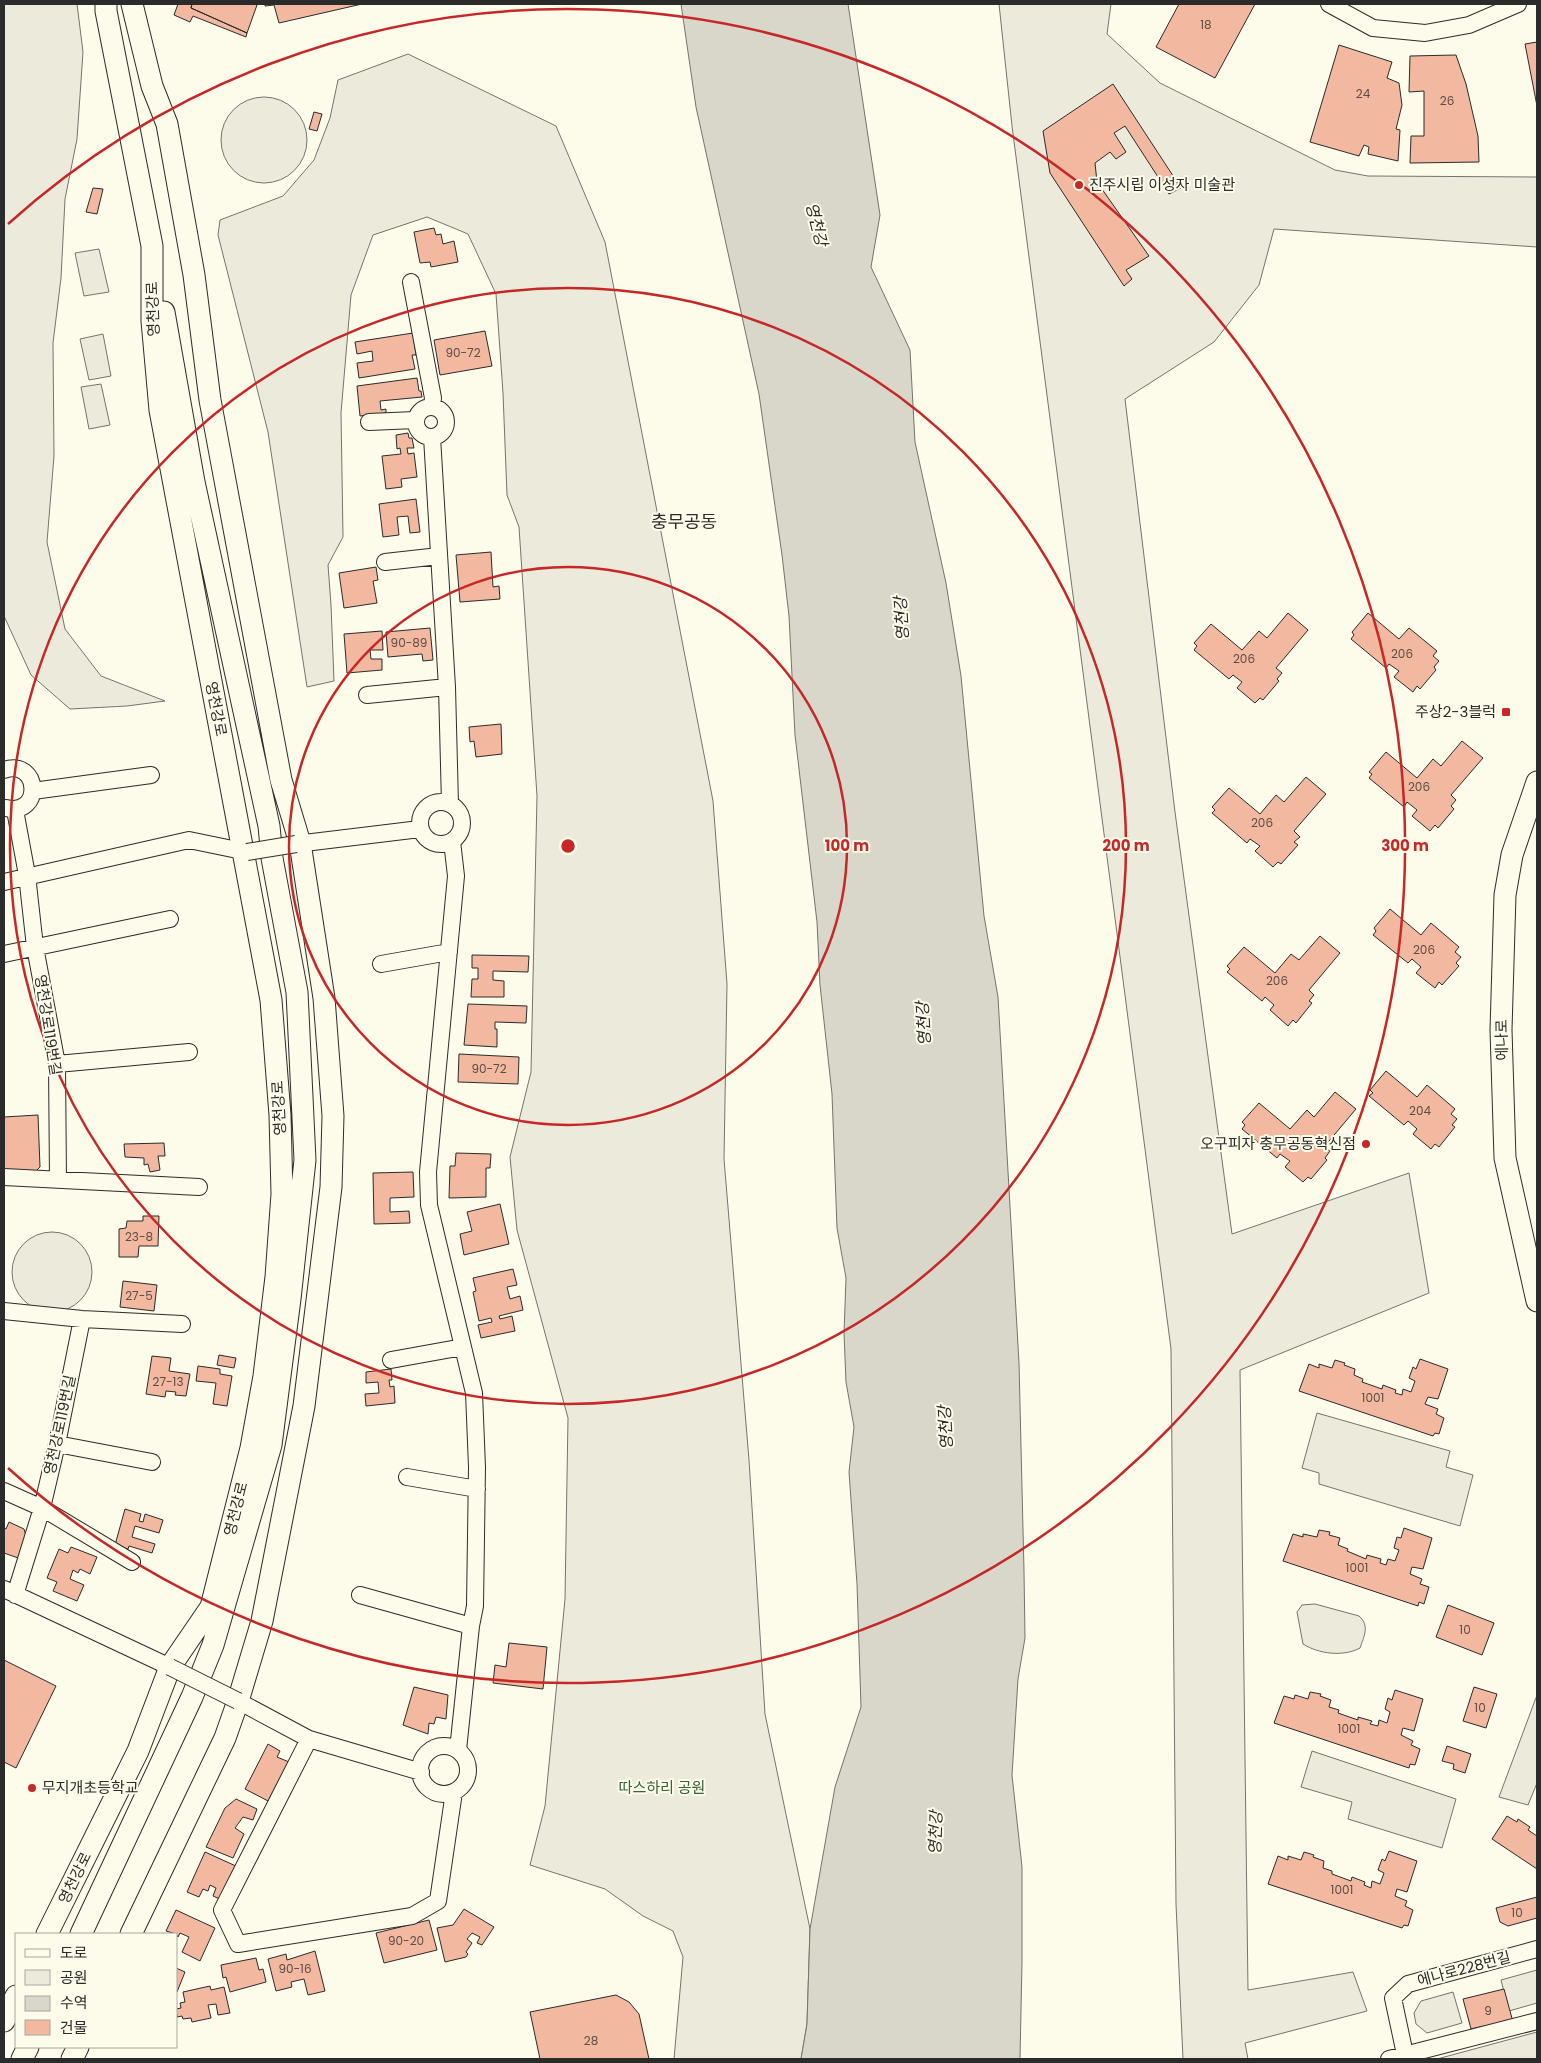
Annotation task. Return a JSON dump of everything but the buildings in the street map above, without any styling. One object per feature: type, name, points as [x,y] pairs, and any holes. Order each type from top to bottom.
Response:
[{"type":"street","name":"영천강로","points":[[81,1933],[192,1698],[213,1644],[268,1454],[290,1299],[305,1160],[297,992],[286,924],[272,858],[269,826],[194,482],[106,4]]},
{"type":"street","points":[[131,1933],[225,1738],[262,1622],[304,1406],[331,1187],[333,1116],[324,998],[298,843],[281,780],[210,400],[194,275],[167,124],[152,86],[132,4]]},
{"type":"street","points":[[1329,4],[1373,28],[1425,33],[1469,25],[1518,4]]},
{"type":"street","name":"영천강로","points":[[47,1933],[138,1751],[170,1666],[211,1607],[251,1448],[264,1376],[276,1277],[282,1194],[280,1115],[271,1000],[245,852],[160,410],[152,320],[152,246]]},
{"type":"street","points":[[411,282],[433,398],[432,406]]},
{"type":"street","points":[[432,406],[442,410],[446,419],[444,429],[432,437],[420,432],[415,425],[415,420],[416,415],[423,408],[432,406]]},
{"type":"street","points":[[369,422],[415,420]]},
{"type":"street","points":[[432,437],[448,687],[450,804]]},
{"type":"street","points":[[385,562],[439,556]]},
{"type":"street","points":[[367,695],[448,687]]},
{"type":"street","points":[[6,767],[24,772],[30,777],[33,791],[27,804],[9,809]]},
{"type":"street","points":[[33,791],[151,775]]},
{"type":"street","name":"에나로","points":[[1537,782],[1512,855],[1505,895],[1501,1030],[1505,1158],[1537,1301]]},
{"type":"street","points":[[443,802],[450,804],[459,813],[462,826],[460,832],[452,841],[439,844],[433,843],[427,839],[420,829],[421,815],[430,805],[443,802]]},
{"type":"street","name":"영천강로119번길","points":[[9,809],[27,876],[35,947],[56,1064],[58,1180]]},
{"type":"street","points":[[4,882],[189,840],[245,852],[298,843],[420,829]]},
{"type":"street","points":[[452,841],[456,876],[428,1172],[430,1205],[474,1393],[477,1490],[475,1606],[471,1626],[458,1750]]},
{"type":"street","points":[[4,954],[170,919]]},
{"type":"street","points":[[381,964],[449,952]]},
{"type":"street","points":[[56,1064],[189,1052]]},
{"type":"street","points":[[4,1177],[199,1188]]},
{"type":"street","points":[[4,1310],[82,1319],[182,1324]]},
{"type":"street","name":"영천강로119번길","points":[[9,1592],[42,1508],[82,1319]]},
{"type":"street","points":[[391,1360],[463,1347]]},
{"type":"street","points":[[57,1444],[152,1462]]},
{"type":"street","points":[[407,1477],[477,1490]]},
{"type":"street","points":[[4,1491],[42,1508],[132,1562]]},
{"type":"street","points":[[9,1592],[170,1666],[309,1739],[421,1772]]},
{"type":"street","points":[[360,1595],[471,1626]]},
{"type":"street","points":[[309,1739],[222,1910],[238,1944],[412,1916],[438,1901],[454,1792]]},
{"type":"street","points":[[443,1746],[458,1750],[467,1762],[468,1769],[465,1783],[454,1792],[447,1794],[432,1791],[427,1786],[421,1772],[421,1765],[429,1752],[443,1746]]},
{"type":"street","name":"에나로228번길","points":[[1537,1949],[1408,1984],[1394,1998],[1400,2058],[1537,2021]]},
{"type":"street","points":[[4,2022],[15,1998]]},
{"type":"green space","points":[[4,4],[77,4],[83,52],[77,139],[65,199],[61,278],[53,343],[54,456],[47,542],[65,629],[101,676],[165,701],[127,706],[70,709],[31,675],[4,616]]},
{"type":"green space","points":[[999,4],[1111,4],[1107,34],[1160,83],[1335,170],[1368,176],[1537,177],[1537,247],[1274,229],[1259,285],[1214,342],[1125,399],[1175,812],[1232,1234],[1409,1173],[1429,1293],[1240,1370],[1248,1990],[1353,1972],[1367,2011],[1245,2043],[1248,2059],[1183,2059],[1176,1904],[1171,1349],[1012,126]]},
{"type":"green space","name":"따스하리 공원","points":[[408,54],[556,126],[605,242],[713,801],[727,984],[724,1159],[749,1460],[765,1714],[810,1929],[807,2024],[801,2059],[674,2059],[683,1957],[673,1931],[643,1916],[605,1889],[530,1865],[545,1806],[565,1599],[568,1418],[517,1230],[510,1157],[531,1072],[537,796],[519,527],[507,495],[503,393],[496,294],[468,234],[427,217],[373,235],[351,295],[341,413],[343,537],[328,565],[334,681],[307,687],[268,432],[218,235],[220,220],[283,196],[314,160],[330,118],[338,80]]},
{"type":"green space","points":[[264,97],[280,100],[288,104],[300,116],[304,124],[307,140],[304,156],[300,164],[288,176],[280,180],[264,183],[248,180],[240,176],[228,164],[224,156],[221,140],[224,124],[228,116],[240,104],[248,100]]},
{"type":"green space","points":[[99,249],[109,292],[84,296],[75,253]]},
{"type":"green space","points":[[103,334],[111,376],[89,380],[80,339]]},
{"type":"green space","points":[[101,384],[110,425],[89,429],[81,387]]},
{"type":"green space","points":[[52,1232],[67,1235],[80,1244],[89,1257],[92,1272],[89,1287],[80,1300],[67,1309],[52,1312],[37,1309],[24,1300],[15,1287],[12,1272],[15,1257],[24,1244],[37,1235]]},
{"type":"green space","points":[[1315,1604],[1359,1616],[1365,1627],[1360,1648],[1346,1653],[1331,1653],[1316,1650],[1303,1644],[1297,1612],[1302,1605]]},
{"type":"green space","points":[[1537,1970],[1537,2003],[1509,2011],[1501,1980]]},
{"type":"green space","points":[[1453,1992],[1462,2023],[1427,2033],[1416,2024],[1414,2013],[1421,2001]]},
{"type":"green space","points":[[1537,2032],[1537,2059],[1437,2059]]},
{"type":"shaded area","points":[[1317,1413],[1450,1451],[1446,1467],[1473,1475],[1460,1526],[1319,1484],[1319,1473],[1302,1468]]},
{"type":"shaded area","points":[[1537,1695],[1537,1783],[1528,1805],[1499,1797]]},
{"type":"shaded area","points":[[1312,1751],[1456,1799],[1442,1848],[1348,1819],[1352,1802],[1301,1787]]},
{"type":"water","name":"영천강","points":[[681,4],[848,4],[880,215],[871,267],[910,350],[915,442],[946,583],[961,676],[984,916],[998,997],[1019,1363],[1024,1571],[1025,1638],[1018,1679],[1012,1775],[1022,1867],[1020,2059],[801,2059],[807,2024],[810,1929],[835,1787],[861,1707],[857,1584],[849,1472],[854,1427],[846,1382],[844,1333],[846,1278],[837,1228],[832,1094],[820,985],[817,922],[795,735],[789,616],[782,555],[759,394],[696,107]]},
{"type":"place","name":"진주시립 이성자 미술관","points":[[1079,185]]},
{"type":"place","name":"주상2-3블럭","points":[[1506,712]]},
{"type":"place","name":"오구피자 충무공동혁신점","points":[[1366,1144]]},
{"type":"place","name":"무지개초등학교","points":[[32,1788]]},
{"type":"district","name":"충무공동","points":[[684,522]]}]
